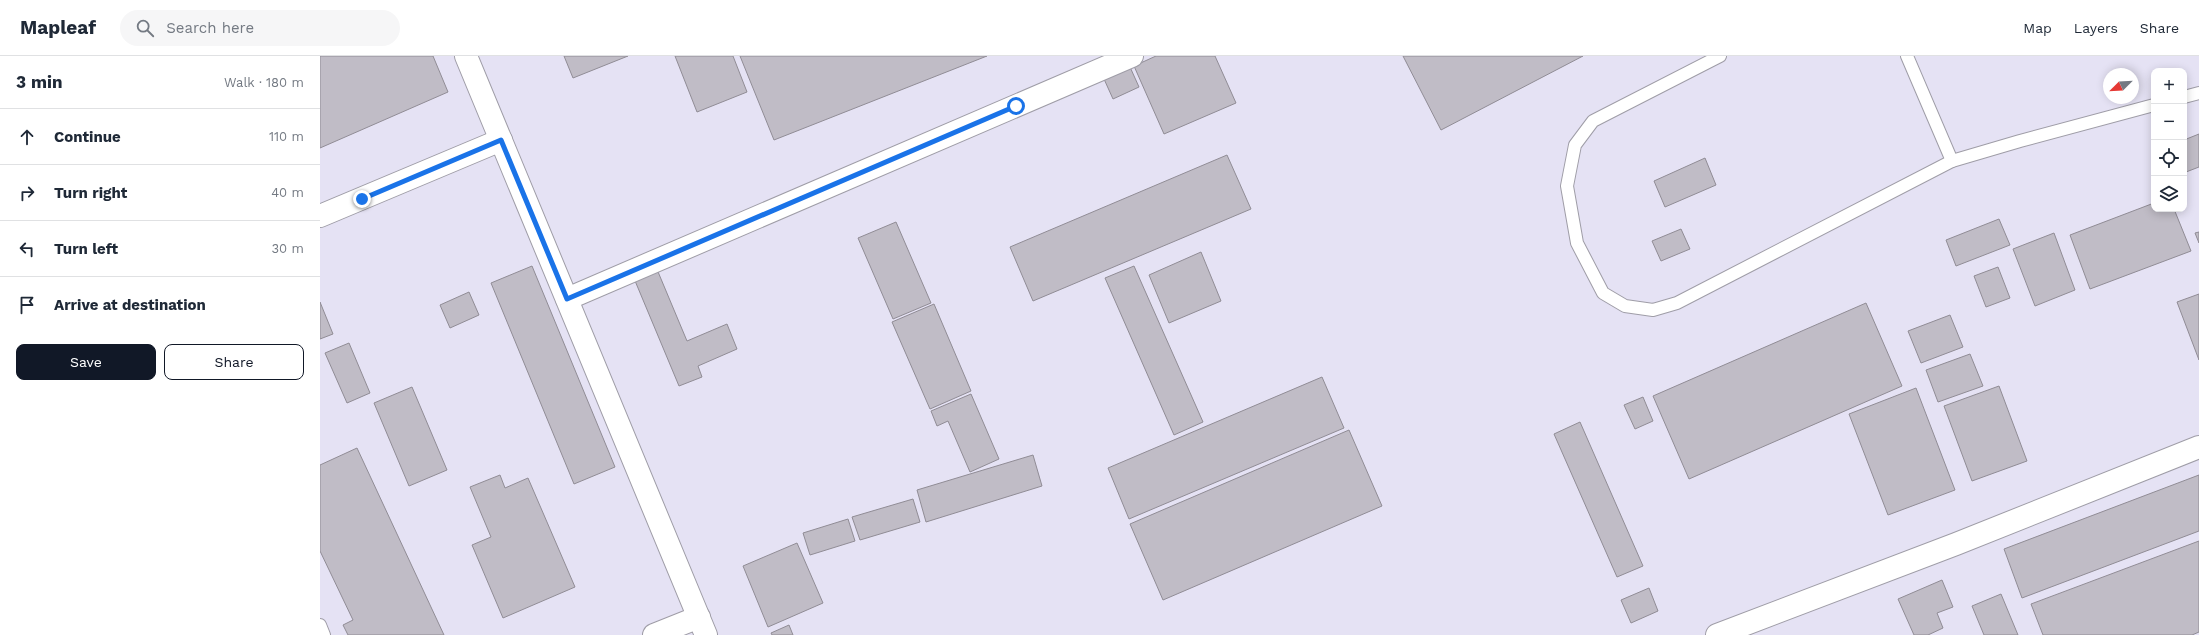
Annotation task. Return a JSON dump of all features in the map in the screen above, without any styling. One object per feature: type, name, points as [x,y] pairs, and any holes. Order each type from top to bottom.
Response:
[{"type":"street","points":[[466,56],[702,626],[654,635]]},
{"type":"street","points":[[567,299],[1132,56]]},
{"type":"street","points":[[320,216],[501,140]]},
{"type":"street","points":[[1717,635],[1956,544],[2199,447]]},
{"type":"lane","points":[[1720,56],[1593,121],[1574,145],[1567,186],[1577,243],[1603,293],[1625,306],[1653,310],[1677,302],[1952,161],[2151,106]]},
{"type":"lane","points":[[1907,56],[1952,161]]},
{"type":"lane","points":[[2187,96],[2199,93]]},
{"type":"lane","points":[[320,625],[324,635]]},
{"type":"shaded area","points":[[320,56],[2199,56],[2199,635],[320,635]]},
{"type":"building","points":[[320,56],[433,56],[448,92],[320,148]]},
{"type":"building","points":[[564,56],[628,56],[573,78]]},
{"type":"building","points":[[675,56],[733,56],[747,92],[697,112]]},
{"type":"building","points":[[740,56],[987,56],[774,140]]},
{"type":"building","points":[[1156,56],[1215,56],[1236,103],[1164,134],[1134,66]]},
{"type":"building","points":[[1403,56],[1583,56],[1441,130]]},
{"type":"building","points":[[1130,67],[1139,87],[1113,99],[1104,79]]},
{"type":"building","points":[[2199,134],[2199,167],[2187,172],[2187,140]]},
{"type":"building","points":[[1227,155],[1251,209],[1033,301],[1010,247]]},
{"type":"building","points":[[1705,158],[1716,185],[1665,207],[1654,181]]},
{"type":"building","points":[[2151,204],[2151,212],[2175,212],[2191,251],[2090,289],[2070,235]]},
{"type":"building","points":[[1999,219],[2010,245],[1956,266],[1946,240]]},
{"type":"building","points":[[896,222],[931,303],[893,319],[858,238]]},
{"type":"building","points":[[1681,229],[1690,249],[1661,261],[1652,241]]},
{"type":"building","points":[[2199,232],[2199,243],[2195,233]]},
{"type":"building","points":[[2054,233],[2075,290],[2035,306],[2013,249]]},
{"type":"building","points":[[1201,252],[1221,301],[1169,323],[1149,275]]},
{"type":"building","points":[[532,266],[615,467],[574,484],[491,283]]},
{"type":"building","points":[[1134,266],[1203,422],[1174,435],[1105,278]]},
{"type":"building","points":[[656,267],[687,341],[727,324],[737,349],[698,366],[702,377],[679,386],[633,276]]},
{"type":"building","points":[[1998,267],[2010,298],[1986,307],[1974,276]]},
{"type":"building","points":[[469,292],[479,315],[450,328],[440,305]]},
{"type":"building","points":[[2199,294],[2199,360],[2177,302]]},
{"type":"building","points":[[320,302],[333,334],[320,339]]},
{"type":"building","points":[[1866,303],[1902,386],[1689,479],[1653,396]]},
{"type":"building","points":[[934,304],[971,391],[930,409],[892,322]]},
{"type":"building","points":[[1950,315],[1963,347],[1921,363],[1908,331]]},
{"type":"building","points":[[349,343],[370,393],[347,403],[325,353]]},
{"type":"building","points":[[1970,354],[1983,386],[1938,402],[1926,370]]},
{"type":"building","points":[[1322,377],[1344,428],[1129,519],[1108,468]]},
{"type":"building","points":[[1999,386],[2027,461],[1972,481],[1944,406]]},
{"type":"building","points":[[412,387],[447,470],[409,486],[374,403]]},
{"type":"building","points":[[1916,388],[1955,490],[1888,515],[1849,414]]},
{"type":"building","points":[[971,394],[999,459],[970,472],[948,421],[937,426],[931,411]]},
{"type":"building","points":[[1643,397],[1653,421],[1635,429],[1624,405]]},
{"type":"building","points":[[1580,422],[1643,566],[1617,577],[1554,434]]},
{"type":"building","points":[[1349,430],[1382,506],[1163,600],[1130,524]]},
{"type":"building","points":[[357,448],[444,635],[348,635],[343,625],[353,620],[320,551],[320,465]]},
{"type":"building","points":[[1033,455],[1042,486],[926,522],[917,490]]},
{"type":"building","points":[[500,475],[505,488],[528,478],[575,587],[503,618],[472,545],[491,537],[470,487]]},
{"type":"building","points":[[2199,475],[2199,531],[2022,598],[2004,549]]},
{"type":"building","points":[[913,499],[920,522],[860,540],[852,517]]},
{"type":"building","points":[[848,519],[855,541],[810,555],[803,533]]},
{"type":"building","points":[[2199,541],[2199,632],[2192,635],[2043,635],[2031,604]]},
{"type":"building","points":[[797,543],[823,603],[768,627],[743,566]]},
{"type":"building","points":[[1942,580],[1953,607],[1937,613],[1943,628],[1928,635],[1914,635],[1898,599]]},
{"type":"building","points":[[1649,588],[1658,611],[1631,623],[1621,600]]},
{"type":"building","points":[[2001,594],[2018,635],[1984,635],[1972,606]]},
{"type":"building","points":[[789,625],[793,635],[772,635],[771,633]]},
{"type":"route","points":[[362,199],[501,140],[567,299],[1016,106]]}]
